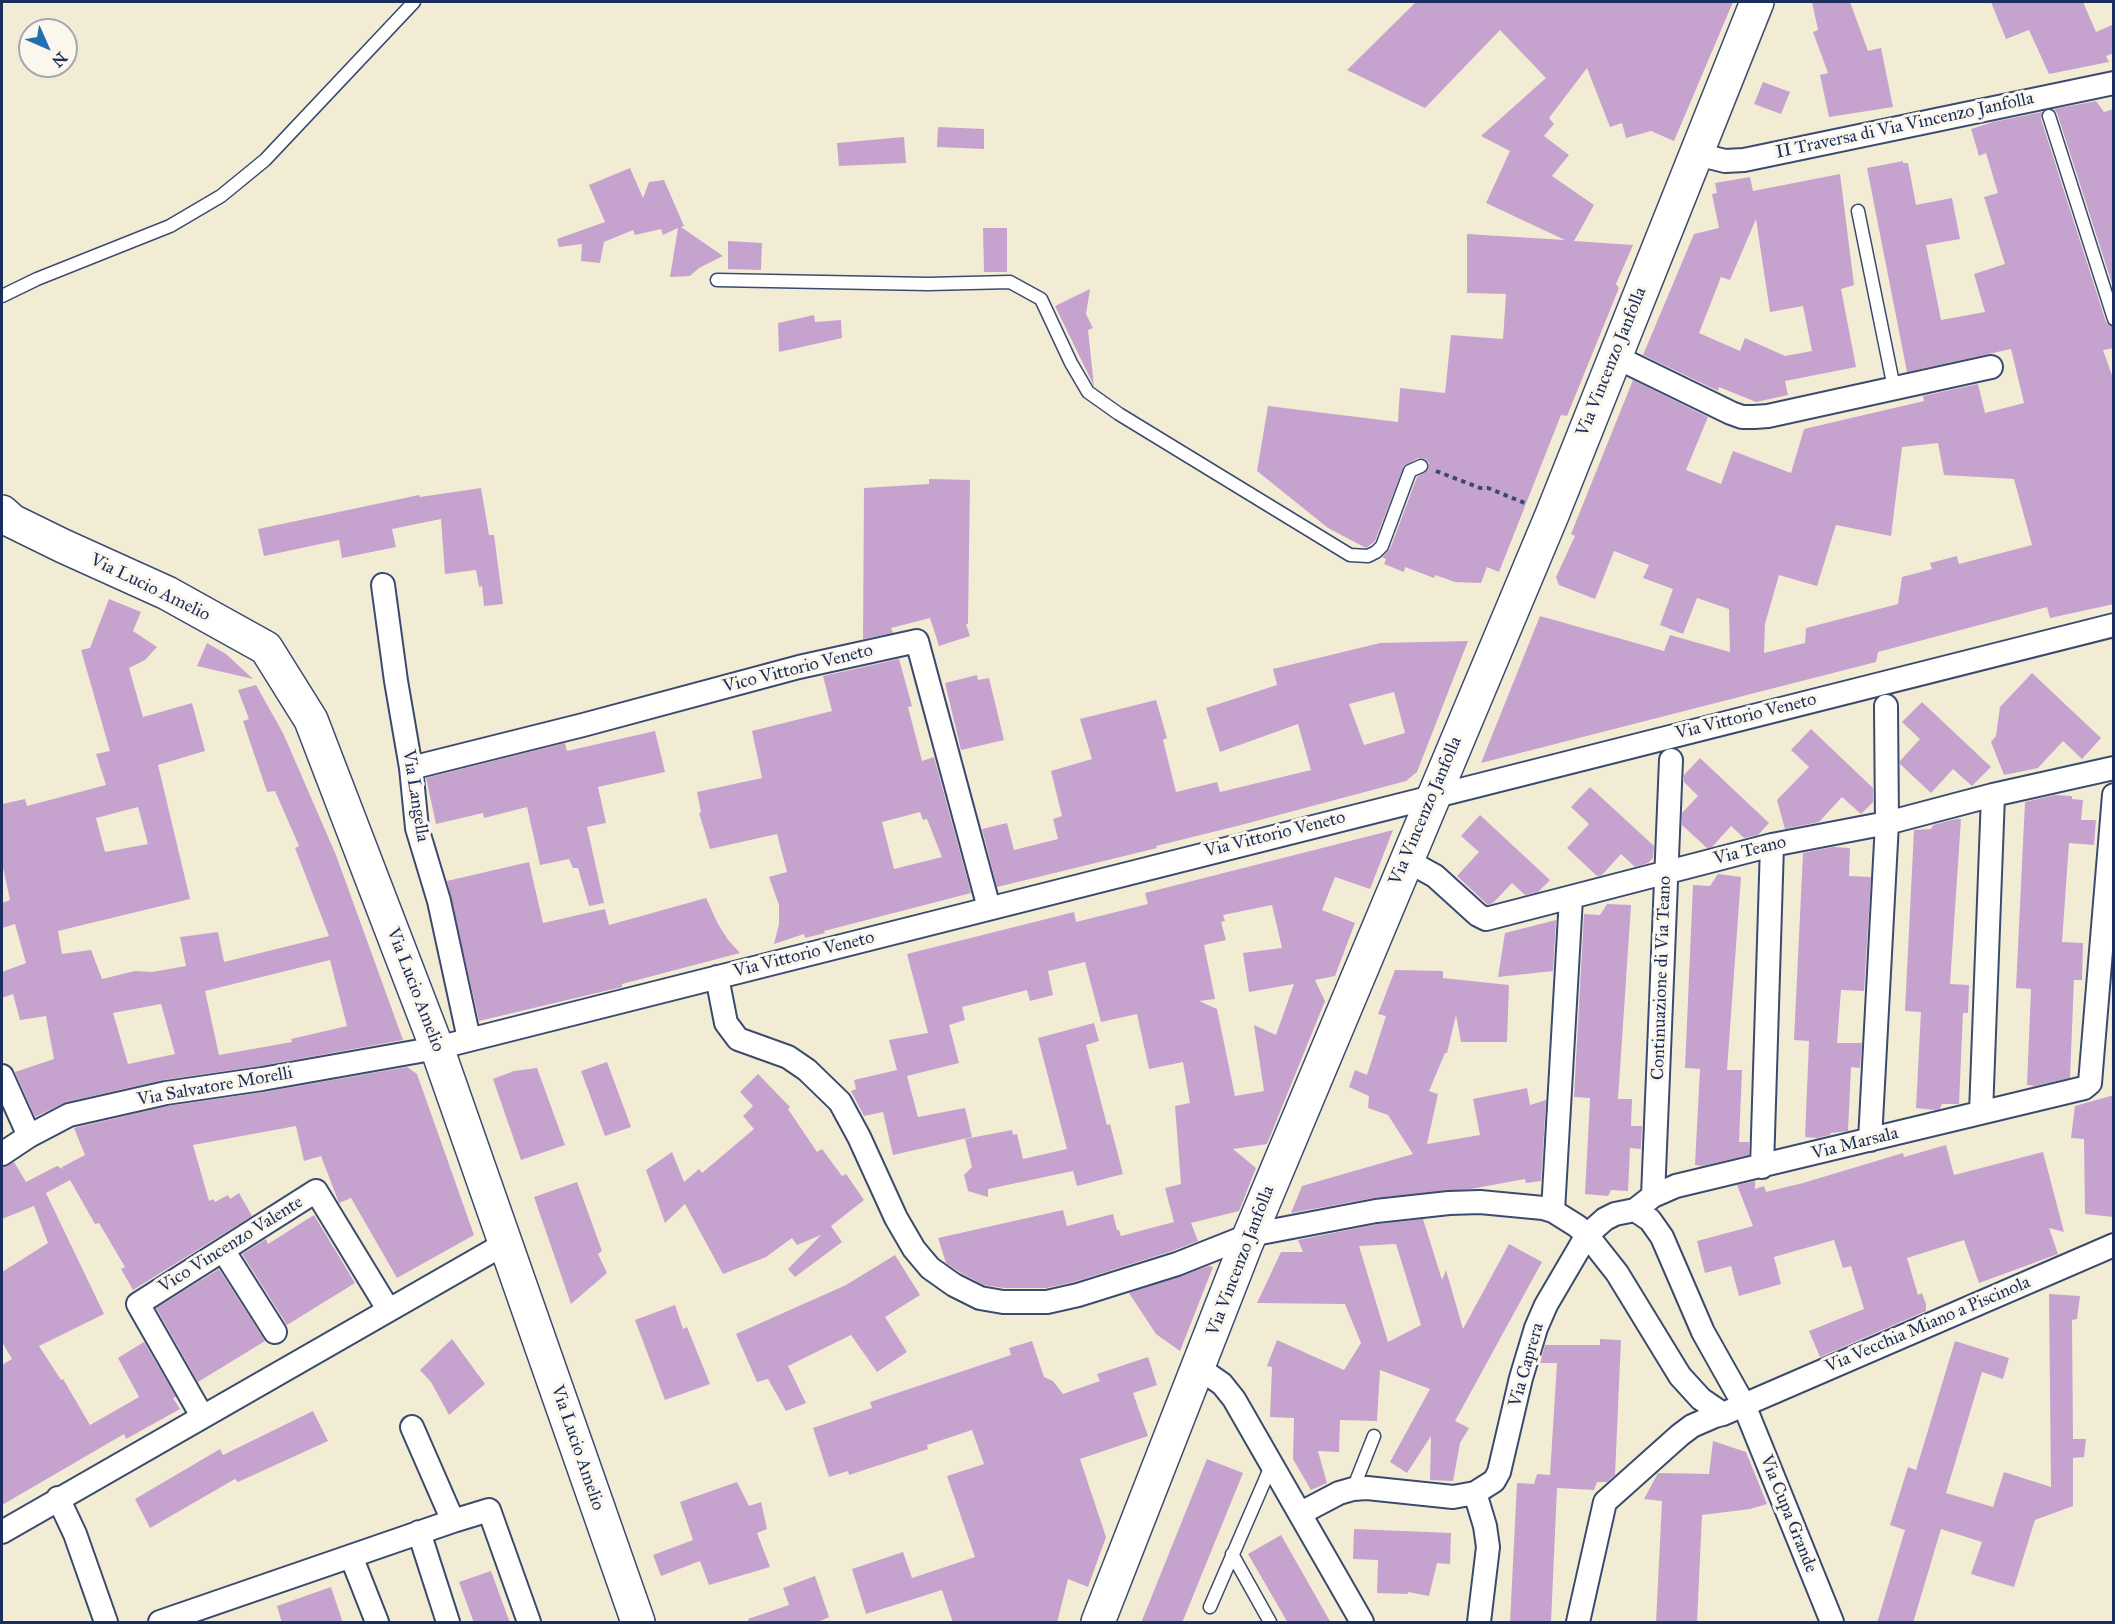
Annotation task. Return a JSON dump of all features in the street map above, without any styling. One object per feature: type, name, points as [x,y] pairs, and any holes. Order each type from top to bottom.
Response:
[{"type":"main road","name":"Via Vincenzo Janfolla","points":[[1098,1623],[1250,1235],[1432,796],[1552,515],[1757,2]]},
{"type":"main road","name":"Via Lucio Amelio","points":[[2,512],[12,521],[167,593],[266,648],[311,720],[437,1048],[638,1623]]},
{"type":"street","name":"II Traversa di Via Vincenzo Janfolla","points":[[1697,154],[1725,161],[1744,160],[2114,82]]},
{"type":"street","points":[[1614,356],[1742,417],[1768,416],[1991,367]]},
{"type":"street","name":"Via Langella","points":[[383,585],[411,768],[417,828],[439,901],[469,1039]]},
{"type":"street","name":"Via Vittorio Veneto","points":[[437,1048],[2114,625]]},
{"type":"street","name":"Vico Vittorio Veneto","points":[[411,768],[799,667],[917,641],[989,908]]},
{"type":"street","points":[[1870,1140],[1887,823],[1886,706]]},
{"type":"street","name":"Continuazione di Via Teano","points":[[1653,1196],[1671,760]]},
{"type":"street","name":"Via Teano","points":[[1406,860],[1434,876],[1478,915],[1486,919],[1772,845],[1887,823],[1993,795],[2114,768]]},
{"type":"street","points":[[1981,1113],[1993,795]]},
{"type":"street","name":"Via Marsala","points":[[1635,1210],[1653,1196],[1676,1186],[2080,1089],[2090,1083],[2114,795]]},
{"type":"street","points":[[1761,1167],[1772,845]]},
{"type":"street","points":[[1552,1211],[1571,898]]},
{"type":"street","points":[[717,977],[726,1023],[738,1039],[788,1057],[807,1070],[840,1102],[860,1137],[897,1218],[914,1249],[930,1268],[954,1285],[980,1298],[1003,1302],[1047,1302],[1078,1295],[1177,1264],[1250,1235],[1376,1211],[1429,1204],[1480,1202],[1552,1211],[1582,1231],[1617,1273],[1680,1376],[1701,1399],[1723,1414]]},
{"type":"street","name":"Via Salvatore Morelli","points":[[2,1154],[29,1136],[69,1115],[166,1093],[262,1079],[437,1048]]},
{"type":"street","points":[[2,1076],[29,1136]]},
{"type":"street","name":"Vico Vincenzo Valente","points":[[202,1416],[138,1304],[316,1191],[388,1310]]},
{"type":"street","points":[[1582,1231],[1615,1214],[1635,1210],[1650,1220],[1662,1237],[1703,1332],[1744,1405]]},
{"type":"street","name":"Via Caprera","points":[[1474,1493],[1494,1481],[1499,1472],[1521,1378],[1536,1328],[1582,1231]]},
{"type":"street","points":[[2,1532],[506,1243]]},
{"type":"street","name":"Via Vecchia Miano a Piscinola","points":[[1578,1623],[1604,1506],[1608,1498],[1680,1434],[1692,1426],[2114,1245]]},
{"type":"street","points":[[223,1250],[275,1332]]},
{"type":"street","points":[[1199,1368],[1222,1384],[1234,1399],[1362,1623]]},
{"type":"street","name":"Via Cupa Grande","points":[[1744,1405],[1832,1623]]},
{"type":"street","points":[[412,1427],[453,1521]]},
{"type":"street","points":[[1301,1514],[1339,1493],[1353,1489],[1367,1488],[1453,1497],[1474,1493],[1485,1526],[1488,1547],[1479,1623]]},
{"type":"street","points":[[58,1498],[75,1534],[106,1623]]},
{"type":"street","points":[[160,1623],[419,1532],[489,1510],[530,1623]]},
{"type":"street","points":[[419,1532],[448,1623]]},
{"type":"street","points":[[351,1556],[377,1623]]},
{"type":"lane","points":[[2,296],[37,279],[170,226],[221,196],[265,160],[414,2]]},
{"type":"lane","points":[[2049,116],[2114,319]]},
{"type":"lane","points":[[1858,211],[1894,388]]},
{"type":"lane","points":[[717,280],[928,284],[1010,282],[1041,299],[1071,363],[1088,392],[1119,414],[1350,555],[1368,556],[1382,546],[1410,471],[1421,466]]},
{"type":"lane","points":[[1353,1489],[1374,1436]]},
{"type":"lane","points":[[1210,1607],[1272,1464]]},
{"type":"lane","points":[[1232,1554],[1270,1623]]},
{"type":"path","points":[[1421,466],[1480,488],[1488,488],[1552,515]]},
{"type":"building","points":[[1416,2],[1733,2],[1674,141],[1651,131],[1626,138],[1622,123],[1610,127],[1587,68],[1549,118],[1554,124],[1544,136],[1569,155],[1552,176],[1594,205],[1574,241],[1633,245],[1616,284],[1619,288],[1567,416],[1561,415],[1499,572],[1487,567],[1481,583],[1455,582],[1435,575],[1434,578],[1405,567],[1404,572],[1384,564],[1386,559],[1382,557],[1390,549],[1417,477],[1428,470],[1429,463],[1425,459],[1418,458],[1404,466],[1375,541],[1366,548],[1328,528],[1257,471],[1268,406],[1398,422],[1400,388],[1445,393],[1451,335],[1503,339],[1506,294],[1467,293],[1467,234],[1565,240],[1486,203],[1510,151],[1481,136],[1546,78],[1500,30],[1425,108],[1347,70]]},
{"type":"building","points":[[1812,2],[1850,2],[1868,51],[1881,48],[1893,107],[1829,117],[1820,75],[1828,73],[1813,32],[1818,30]]},
{"type":"building","points":[[1991,2],[2083,2],[2096,32],[2114,24],[2114,53],[2106,56],[2109,62],[2049,74],[2029,30],[2006,39]]},
{"type":"building","points":[[1763,82],[1790,92],[1781,114],[1754,104]]},
{"type":"building","points":[[2096,101],[2104,112],[2114,109],[2114,290],[2054,109]]},
{"type":"building","points":[[2042,112],[2041,119],[2106,322],[2114,327],[2114,348],[2103,350],[2114,381],[2114,604],[2050,618],[2047,607],[1878,652],[1876,662],[1481,763],[1540,616],[1664,651],[1670,635],[1730,652],[1729,609],[1697,598],[1683,634],[1660,625],[1673,589],[1643,578],[1649,565],[1614,551],[1595,599],[1559,585],[1556,577],[1575,536],[1571,534],[1633,380],[1708,417],[1686,470],[1721,484],[1733,451],[1791,473],[1804,429],[1924,401],[1923,396],[1978,384],[1985,413],[2024,403],[2011,349],[1907,372],[1867,168],[1903,161],[1903,163],[1908,163],[1916,205],[1952,198],[1960,239],[1926,245],[1941,320],[1985,312],[1974,274],[2005,264],[1984,197],[1998,193],[1986,153],[1979,156],[1971,129]],"holes":[[[1938,443],[1944,475],[2014,479],[2032,545],[1959,564],[1957,556],[1930,563],[1932,569],[1902,577],[1898,604],[1806,628],[1805,643],[1764,653],[1765,624],[1779,575],[1817,586],[1836,525],[1891,536],[1902,447]]]},
{"type":"building","points":[[938,127],[984,129],[984,149],[937,147]]},
{"type":"building","points":[[904,137],[906,163],[839,166],[837,143]]},
{"type":"building","points":[[630,168],[643,198],[649,182],[664,180],[684,226],[681,227],[723,256],[699,268],[690,276],[670,277],[678,228],[663,235],[661,229],[635,235],[633,230],[604,242],[600,263],[581,261],[582,244],[559,247],[557,239],[605,222],[589,185]]},
{"type":"building","points":[[1840,174],[1854,285],[1841,289],[1856,367],[1785,381],[1788,395],[1756,402],[1719,387],[1718,391],[1643,355],[1694,234],[1719,228],[1712,194],[1717,193],[1715,183],[1750,177],[1753,191]],"holes":[[[1756,219],[1770,312],[1803,306],[1812,351],[1785,356],[1745,338],[1740,351],[1699,333],[1721,277],[1730,280]]]},
{"type":"building","points":[[983,228],[1007,228],[1007,272],[984,272]]},
{"type":"building","points":[[728,241],[762,243],[761,270],[728,269]]},
{"type":"building","points":[[1090,289],[1086,314],[1093,328],[1088,330],[1094,386],[1055,306]]},
{"type":"building","points":[[814,315],[815,322],[841,320],[842,338],[779,352],[778,323]]},
{"type":"building","points":[[929,479],[970,480],[968,624],[966,624],[970,636],[939,646],[930,618],[891,628],[893,633],[863,639],[864,488],[929,484]]},
{"type":"building","points":[[481,488],[489,535],[494,535],[503,604],[484,606],[482,586],[479,587],[476,570],[445,574],[441,519],[392,529],[396,547],[342,558],[339,540],[264,556],[258,529],[419,495],[420,497]]},
{"type":"building","points":[[109,599],[141,612],[133,631],[157,647],[145,660],[129,668],[143,717],[192,703],[205,751],[158,765],[190,899],[58,931],[62,954],[91,950],[102,979],[135,971],[152,972],[186,966],[180,937],[218,932],[224,962],[329,936],[295,848],[299,846],[275,791],[267,792],[243,721],[249,719],[238,690],[256,685],[283,733],[336,855],[403,1040],[260,1066],[163,1080],[66,1102],[35,1117],[15,1072],[54,1059],[46,1016],[20,1020],[13,994],[2,998],[2,972],[26,963],[15,924],[2,928],[2,903],[10,900],[2,863],[2,804],[25,799],[27,806],[106,785],[96,754],[110,751],[81,650],[90,648]],"holes":[[[138,807],[148,844],[105,852],[96,818]],[[330,960],[347,1026],[291,1039],[292,1042],[219,1055],[205,991]],[[161,1004],[175,1054],[128,1064],[113,1013]]]},
{"type":"building","points":[[1468,641],[1417,772],[1406,781],[1156,846],[1157,848],[997,887],[982,829],[1007,823],[1014,850],[1058,839],[1053,819],[1062,816],[1051,771],[1092,759],[1080,719],[1156,700],[1167,738],[1163,740],[1176,792],[1217,782],[1220,792],[1311,770],[1298,724],[1220,752],[1206,708],[1277,685],[1273,669],[1380,643]],"holes":[[[1394,692],[1405,733],[1364,745],[1349,704]]]},
{"type":"building","points":[[207,643],[226,654],[253,679],[197,666]]},
{"type":"building","points":[[899,659],[912,706],[908,707],[922,761],[934,757],[971,893],[805,938],[804,934],[774,944],[779,924],[779,905],[769,877],[787,872],[777,834],[710,849],[699,813],[701,812],[697,792],[762,778],[752,731],[832,711],[823,676]],"holes":[[[920,812],[923,820],[927,819],[942,857],[894,869],[882,822]]]},
{"type":"building","points":[[2032,673],[2101,738],[2082,759],[2063,741],[2038,768],[2004,775],[1991,742],[1996,736],[2000,707]]},
{"type":"building","points":[[977,675],[978,680],[989,678],[1004,740],[961,750],[945,683]]},
{"type":"building","points":[[1922,702],[1991,767],[1972,786],[1953,769],[1931,793],[1900,764],[1900,761],[1920,739],[1902,722]]},
{"type":"building","points":[[1811,729],[1873,788],[1873,802],[1861,814],[1842,797],[1819,822],[1785,829],[1777,800],[1809,767],[1791,750]]},
{"type":"building","points":[[655,731],[665,772],[598,787],[606,823],[587,827],[604,903],[589,906],[578,868],[573,868],[569,859],[540,865],[527,807],[484,818],[483,813],[436,824],[426,778],[565,743],[567,751]]},
{"type":"building","points":[[1700,758],[1769,823],[1758,835],[1744,838],[1731,826],[1712,847],[1707,848],[1682,825],[1682,813],[1698,796],[1684,782],[1684,775]]},
{"type":"building","points":[[1590,787],[1654,846],[1653,858],[1648,863],[1635,867],[1621,854],[1602,875],[1597,876],[1567,848],[1589,824],[1571,807]]},
{"type":"building","points":[[2055,795],[2072,796],[2072,799],[2083,800],[2081,820],[2096,820],[2094,845],[2069,843],[2062,942],[2083,943],[2082,980],[2074,980],[2070,1078],[2035,1086],[2027,1085],[2031,989],[2016,988],[2025,802]]},
{"type":"building","points":[[1480,815],[1550,880],[1538,892],[1525,895],[1512,883],[1493,903],[1488,905],[1457,876],[1479,852],[1461,836]]},
{"type":"building","points":[[1961,819],[1950,984],[1969,985],[1968,1013],[1963,1013],[1959,1104],[1942,1104],[1940,1109],[1935,1110],[1916,1108],[1921,1012],[1905,1011],[1914,830],[1931,829],[1933,825]]},
{"type":"building","points":[[1393,830],[1370,889],[1335,877],[1322,910],[1355,923],[1335,976],[1315,980],[1325,1001],[1267,1144],[1233,1149],[1256,1168],[1239,1211],[1191,1223],[1198,1241],[1074,1282],[1046,1288],[1004,1288],[984,1285],[946,1263],[938,1238],[1063,1210],[1067,1226],[1113,1214],[1121,1236],[1174,1222],[1165,1188],[1181,1184],[1175,1106],[1190,1103],[1183,1062],[1149,1069],[1137,1014],[1101,1022],[1085,962],[1048,971],[1053,995],[1030,1001],[1027,990],[962,1007],[965,1020],[949,1025],[959,1063],[907,1076],[918,1117],[965,1108],[972,1137],[893,1155],[883,1112],[864,1116],[851,1091],[856,1089],[854,1080],[897,1070],[889,1040],[928,1033],[907,954],[1074,912],[1076,922],[1148,904],[1145,893]],"holes":[[[1272,905],[1282,948],[1243,953],[1249,992],[1294,984],[1276,1035],[1254,1025],[1264,1091],[1235,1096],[1217,1009],[1199,1001],[1215,999],[1204,945],[1226,940],[1221,922],[1225,921],[1223,915]]]},
{"type":"building","points":[[1833,847],[1850,848],[1849,876],[1871,877],[1864,991],[1841,990],[1837,1043],[1862,1043],[1860,1068],[1851,1067],[1848,1131],[1817,1138],[1805,1137],[1809,1041],[1794,1040],[1803,853]]},
{"type":"building","points":[[529,862],[543,923],[605,909],[609,925],[706,898],[718,924],[740,953],[622,984],[622,987],[479,1021],[447,881]]},
{"type":"building","points":[[1718,874],[1741,877],[1727,1070],[1742,1070],[1739,1142],[1749,1142],[1749,1155],[1702,1166],[1695,1165],[1700,1069],[1685,1068],[1693,885],[1710,886]]},
{"type":"building","points":[[1607,904],[1631,905],[1618,1099],[1632,1099],[1631,1126],[1642,1126],[1641,1149],[1630,1148],[1628,1191],[1611,1190],[1608,1196],[1585,1194],[1590,1098],[1574,1097],[1584,914],[1600,915]]},
{"type":"building","points":[[1556,920],[1553,971],[1498,977],[1505,933]]},
{"type":"building","points":[[1395,970],[1443,971],[1443,978],[1509,985],[1507,1042],[1461,1042],[1456,1015],[1447,1053],[1445,1053],[1429,1091],[1438,1094],[1427,1144],[1480,1135],[1473,1099],[1527,1088],[1530,1105],[1546,1100],[1541,1181],[1526,1183],[1525,1179],[1471,1189],[1374,1198],[1291,1213],[1302,1186],[1413,1154],[1388,1115],[1368,1108],[1369,1096],[1349,1087],[1355,1070],[1367,1075],[1386,1016],[1378,1014]]},
{"type":"building","points":[[1094,1023],[1099,1041],[1086,1045],[1107,1125],[1110,1124],[1123,1174],[1077,1186],[1073,1171],[988,1189],[988,1197],[968,1191],[964,1175],[972,1167],[965,1139],[1012,1130],[1013,1135],[1017,1134],[1023,1159],[1067,1149],[1038,1038]]},
{"type":"building","points":[[607,1062],[631,1127],[605,1136],[581,1071]]},
{"type":"building","points":[[407,1067],[417,1074],[474,1235],[397,1278],[351,1198],[339,1203],[321,1156],[304,1161],[296,1126],[193,1145],[209,1201],[213,1199],[215,1202],[228,1195],[230,1199],[239,1193],[252,1216],[133,1290],[121,1269],[125,1267],[99,1223],[95,1224],[70,1180],[46,1193],[104,1314],[39,1346],[61,1380],[63,1379],[90,1425],[139,1397],[118,1358],[144,1342],[176,1397],[173,1398],[180,1409],[126,1439],[124,1434],[2,1505],[2,1365],[12,1359],[2,1342],[2,1272],[48,1243],[34,1206],[2,1219],[2,1167],[14,1162],[26,1182],[57,1166],[63,1169],[62,1167],[85,1155],[74,1128],[168,1106]]},
{"type":"building","points":[[537,1068],[565,1145],[521,1160],[493,1079],[514,1071]]},
{"type":"building","points":[[758,1074],[790,1107],[788,1109],[817,1152],[822,1149],[842,1176],[846,1174],[864,1200],[831,1226],[842,1242],[795,1277],[788,1269],[821,1235],[797,1245],[792,1238],[766,1257],[723,1274],[685,1204],[665,1223],[646,1170],[672,1152],[684,1182],[699,1169],[702,1173],[754,1129],[743,1116],[753,1106],[740,1092]]},
{"type":"building","points":[[2114,1095],[2114,1217],[2085,1214],[2084,1139],[2071,1138],[2075,1106]]},
{"type":"building","points":[[1946,1145],[1954,1175],[2043,1152],[2064,1232],[2049,1228],[2058,1254],[1979,1283],[1964,1240],[1907,1258],[1918,1295],[1922,1293],[1926,1304],[1926,1311],[1820,1357],[1809,1331],[1864,1309],[1851,1266],[1843,1268],[1834,1240],[1774,1257],[1781,1284],[1739,1296],[1731,1266],[1705,1273],[1697,1241],[1753,1226],[1737,1185],[1755,1181],[1755,1189],[1764,1186],[1766,1192],[1903,1153],[1904,1157]]},
{"type":"building","points":[[577,1182],[602,1251],[598,1254],[607,1273],[571,1304],[534,1197]]},
{"type":"building","points":[[314,1215],[355,1283],[287,1325],[242,1254],[266,1239],[268,1244]]},
{"type":"building","points":[[1423,1219],[1442,1280],[1446,1270],[1463,1329],[1509,1244],[1542,1262],[1455,1421],[1469,1428],[1460,1443],[1453,1481],[1430,1480],[1431,1436],[1407,1473],[1390,1462],[1430,1389],[1380,1370],[1377,1421],[1340,1420],[1339,1452],[1318,1451],[1327,1483],[1311,1490],[1293,1459],[1294,1418],[1270,1417],[1272,1367],[1267,1366],[1277,1340],[1344,1370],[1361,1343],[1345,1304],[1257,1303],[1281,1252],[1303,1252],[1298,1240],[1378,1224]],"holes":[[[1396,1244],[1421,1325],[1388,1342],[1359,1246]]]},
{"type":"building","points":[[895,1255],[920,1295],[885,1317],[907,1352],[877,1372],[851,1335],[788,1366],[806,1403],[786,1411],[768,1379],[757,1382],[736,1334],[846,1285]]},
{"type":"building","points":[[1209,1266],[1213,1267],[1180,1351],[1156,1334],[1129,1293]]},
{"type":"building","points":[[219,1269],[265,1341],[198,1382],[156,1308]]},
{"type":"building","points":[[2049,1294],[2080,1296],[2077,1319],[2072,1320],[2073,1439],[2086,1439],[2084,1457],[2073,1458],[2073,1506],[2035,1520],[2014,1587],[1971,1574],[1982,1542],[1941,1529],[1913,1623],[1877,1623],[1905,1530],[1890,1525],[1908,1467],[1916,1470],[1955,1341],[2009,1358],[2003,1379],[1982,1372],[1946,1493],[1993,1507],[2004,1472],[2051,1487]]},
{"type":"building","points":[[675,1305],[683,1329],[687,1327],[710,1384],[665,1400],[635,1320]]},
{"type":"building","points":[[452,1339],[485,1384],[449,1415],[431,1382],[420,1370]]},
{"type":"building","points":[[1600,1339],[1621,1340],[1615,1475],[1607,1482],[1597,1482],[1594,1490],[1557,1488],[1551,1622],[1510,1623],[1517,1483],[1534,1484],[1537,1474],[1550,1475],[1557,1363],[1540,1363],[1545,1345],[1600,1345]]},
{"type":"building","points":[[1032,1341],[1044,1377],[1053,1381],[1063,1394],[1100,1381],[1097,1374],[1148,1357],[1157,1385],[1133,1393],[1148,1436],[1080,1459],[1106,1537],[1088,1587],[1068,1579],[1057,1623],[953,1623],[942,1590],[866,1614],[852,1569],[903,1552],[912,1578],[975,1557],[947,1476],[984,1464],[972,1430],[927,1445],[928,1449],[849,1475],[848,1471],[829,1477],[813,1428],[872,1408],[870,1402],[1011,1355],[1009,1348]]},
{"type":"building","points":[[313,1411],[328,1441],[238,1482],[235,1479],[150,1528],[135,1499],[220,1449],[223,1455]]},
{"type":"building","points":[[1713,1441],[1746,1452],[1767,1504],[1750,1509],[1702,1515],[1697,1623],[1656,1623],[1662,1501],[1644,1499],[1658,1473],[1709,1474]]},
{"type":"building","points":[[1207,1459],[1243,1473],[1182,1623],[1141,1623]]},
{"type":"building","points":[[737,1482],[749,1506],[761,1502],[767,1529],[757,1533],[770,1567],[709,1585],[700,1561],[661,1576],[653,1555],[693,1540],[680,1502]]},
{"type":"building","points":[[1354,1529],[1451,1533],[1450,1564],[1437,1563],[1429,1596],[1408,1592],[1408,1594],[1377,1593],[1378,1560],[1353,1559]]},
{"type":"building","points":[[1281,1535],[1331,1623],[1288,1623],[1248,1554]]},
{"type":"building","points":[[491,1571],[510,1623],[474,1623],[459,1582]]},
{"type":"building","points":[[815,1576],[829,1617],[816,1623],[749,1623],[748,1619],[789,1605],[783,1588]]},
{"type":"building","points":[[331,1587],[343,1623],[282,1623],[277,1606]]}]
